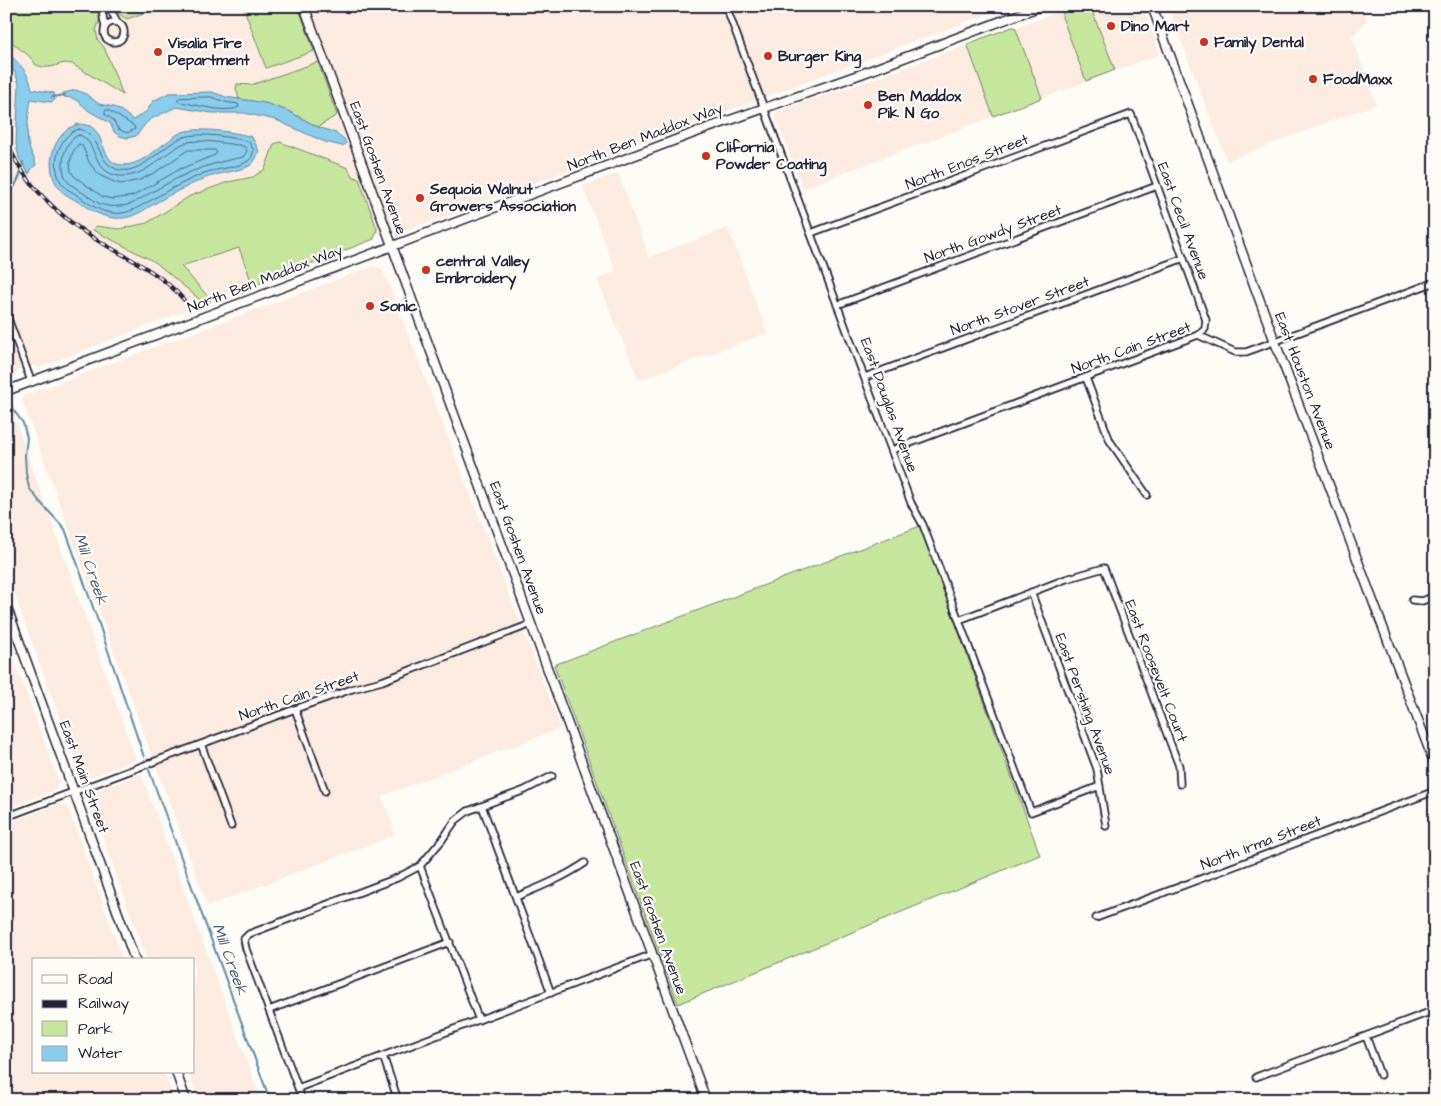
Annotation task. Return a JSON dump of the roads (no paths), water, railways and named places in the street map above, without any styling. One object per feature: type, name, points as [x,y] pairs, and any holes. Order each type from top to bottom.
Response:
[{"type":"main road","name":"East Goshen Avenue","points":[[304,6],[706,1100]]},
{"type":"main road","name":"North Ben Maddox Way","points":[[6,391],[764,107],[860,74],[1041,6]]},
{"type":"main road","name":"East Houston Avenue","points":[[1152,6],[1275,342],[1435,765]]},
{"type":"main road","name":"East Main Street","points":[[6,604],[135,958]]},
{"type":"main road","points":[[177,1074],[186,1100]]},
{"type":"street","points":[[101,6],[106,39],[111,42],[117,42],[123,38],[123,27],[118,23],[108,6]]},
{"type":"street","name":"East Douglas Avenue","points":[[726,6],[911,503],[924,525],[1031,812],[1100,786]]},
{"type":"street","points":[[105,27],[112,22],[118,23]]},
{"type":"street","name":"North Enos Street","points":[[811,233],[1130,114]]},
{"type":"street","name":"East Cecil Avenue","points":[[1130,114],[1206,320],[1205,329],[1198,335]]},
{"type":"street","name":"North Gowdy Street","points":[[837,305],[1157,186]]},
{"type":"street","name":"North Stover Street","points":[[865,377],[1184,258]]},
{"type":"street","name":"North Cain Street","points":[[892,450],[1198,335],[1238,353],[1246,352],[1435,282]]},
{"type":"street","points":[[6,313],[31,381]]},
{"type":"street","points":[[1086,378],[1113,446],[1147,495]]},
{"type":"street","name":"East Roosevelt Court","points":[[1031,592],[1104,568],[1179,766],[1180,784]]},
{"type":"street","points":[[959,620],[1031,592]]},
{"type":"street","name":"East Pershing Avenue","points":[[1031,592],[1097,769],[1106,826]]},
{"type":"street","points":[[1412,600],[1422,601],[1435,596]]},
{"type":"street","name":"North Cain Street","points":[[6,817],[295,709],[352,689],[382,681],[531,624]]},
{"type":"street","points":[[295,709],[325,791]]},
{"type":"street","points":[[201,744],[231,826]]},
{"type":"street","points":[[302,1100],[246,949],[244,939],[249,934],[397,878],[420,866],[455,821],[468,811],[525,790],[552,776]]},
{"type":"street","name":"North Irma Street","points":[[1096,918],[1435,791]]},
{"type":"street","points":[[482,806],[551,993]]},
{"type":"street","points":[[516,897],[568,875],[585,863]]},
{"type":"street","points":[[420,866],[479,1020]]},
{"type":"street","points":[[269,1010],[450,942]]},
{"type":"street","points":[[298,1088],[653,954]]},
{"type":"street","points":[[1256,1077],[1435,1010]]},
{"type":"street","points":[[1366,1036],[1380,1075]]},
{"type":"street","points":[[383,1056],[398,1100]]},
{"type":"water","points":[[6,52],[23,68],[32,89],[54,93],[55,100],[51,102],[31,99],[27,138],[36,165],[29,174],[19,158],[16,144],[19,84],[15,72],[6,66]]},
{"type":"water","points":[[76,90],[86,94],[99,104],[114,107],[133,120],[147,111],[153,101],[169,93],[212,92],[226,97],[265,103],[288,111],[318,127],[336,133],[344,139],[346,144],[342,146],[325,142],[276,120],[244,113],[212,113],[176,107],[147,122],[136,136],[127,138],[114,132],[110,123],[89,111],[78,101],[64,97],[63,93]]},
{"type":"water","points":[[79,124],[90,126],[95,130],[107,155],[116,164],[131,164],[146,158],[180,133],[195,130],[236,133],[252,137],[259,151],[253,163],[245,168],[206,178],[173,193],[132,216],[124,218],[110,217],[92,211],[61,191],[52,171],[51,161],[57,142],[70,128]]},
{"type":"waterway","points":[[52,97],[65,95]]},
{"type":"waterway","name":"Mill Creek","points":[[6,201],[19,178],[23,162]]},
{"type":"waterway","name":"Mill Creek","points":[[6,400],[23,423],[27,438],[25,455],[29,488],[65,529],[144,757]]},
{"type":"waterway","name":"Mill Creek","points":[[149,770],[270,1100]]},
{"type":"railway","points":[[6,139],[13,155],[32,185],[57,210],[100,242],[155,274],[184,300]]},
{"type":"place","name":"Dino Mart","points":[[1111,26]]},
{"type":"place","name":"Family Dental","points":[[1204,42]]},
{"type":"place","name":"Visalia Fire Department","points":[[158,52]]},
{"type":"place","name":"Burger King","points":[[768,56]]},
{"type":"place","name":"FoodMaxx","points":[[1313,79]]},
{"type":"place","name":"Ben Maddox Pik N Go","points":[[868,105]]},
{"type":"place","name":"Clifornia Powder Coating","points":[[706,156]]},
{"type":"place","name":"Sequoia Walnut Growers Association","points":[[420,198]]},
{"type":"place","name":"central Valley Embroidery","points":[[426,270]]},
{"type":"place","name":"Sonic","points":[[370,306]]}]
